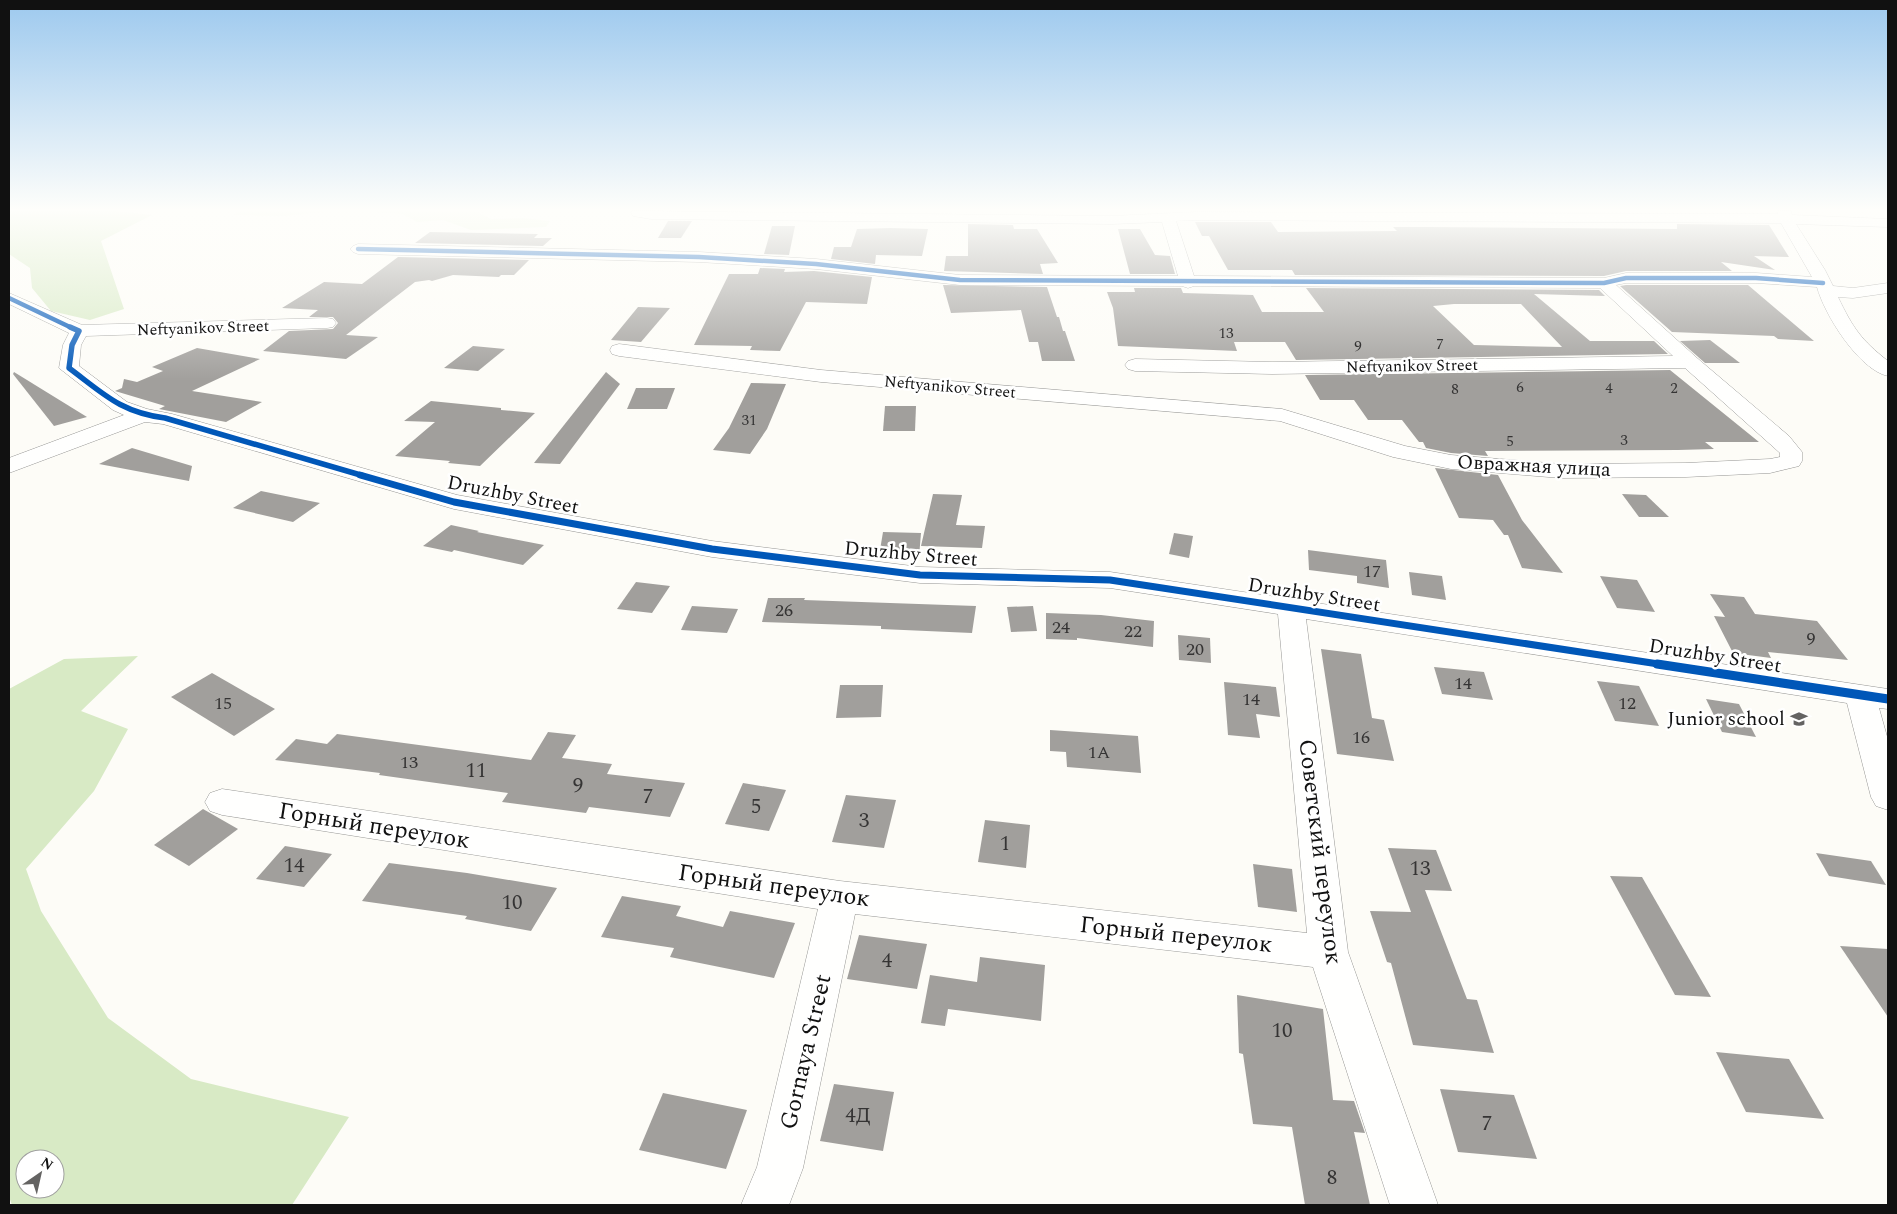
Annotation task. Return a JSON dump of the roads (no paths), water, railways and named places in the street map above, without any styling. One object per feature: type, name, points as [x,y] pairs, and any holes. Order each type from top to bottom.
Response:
[{"type":"street","points":[[848,268],[960,280],[1604,283],[1626,278],[1756,278],[1825,287],[1853,293],[1888,288]]},
{"type":"street","points":[[1184,268],[1188,282]]},
{"type":"street","points":[[1816,268],[1840,320],[1859,347],[1888,370]]},
{"type":"street","points":[[1604,283],[1690,362]]},
{"type":"street","points":[[9,298],[79,332]]},
{"type":"street","name":"Neftyanikov Street","points":[[79,332],[327,323]]},
{"type":"street","name":"Druzhby Street","points":[[79,332],[72,345],[69,368],[120,406],[143,415],[165,418],[454,502],[712,549],[920,575],[1110,580],[1874,697],[1888,797]]},
{"type":"street","name":"Neftyanikov Street","points":[[619,350],[821,376],[1282,415]]},
{"type":"street","name":"Neftyanikov Street","points":[[1135,365],[1272,368],[1690,362]]},
{"type":"street","name":"Овражная улица","points":[[1282,415],[1402,452],[1450,462],[1560,472],[1686,470],[1770,466],[1792,461],[1791,452],[1781,441],[1690,362]]},
{"type":"street","points":[[9,466],[143,415]]},
{"type":"street","name":"Советский переулок","points":[[1291,608],[1328,952],[1414,1205]]},
{"type":"street","name":"Горный переулок","points":[[222,802],[840,897],[1328,952]]},
{"type":"street","name":"Gornaya Street","points":[[765,1205],[780,1168],[840,897]]},
{"type":"place","name":"Junior school","points":[[1799,719]]}]
